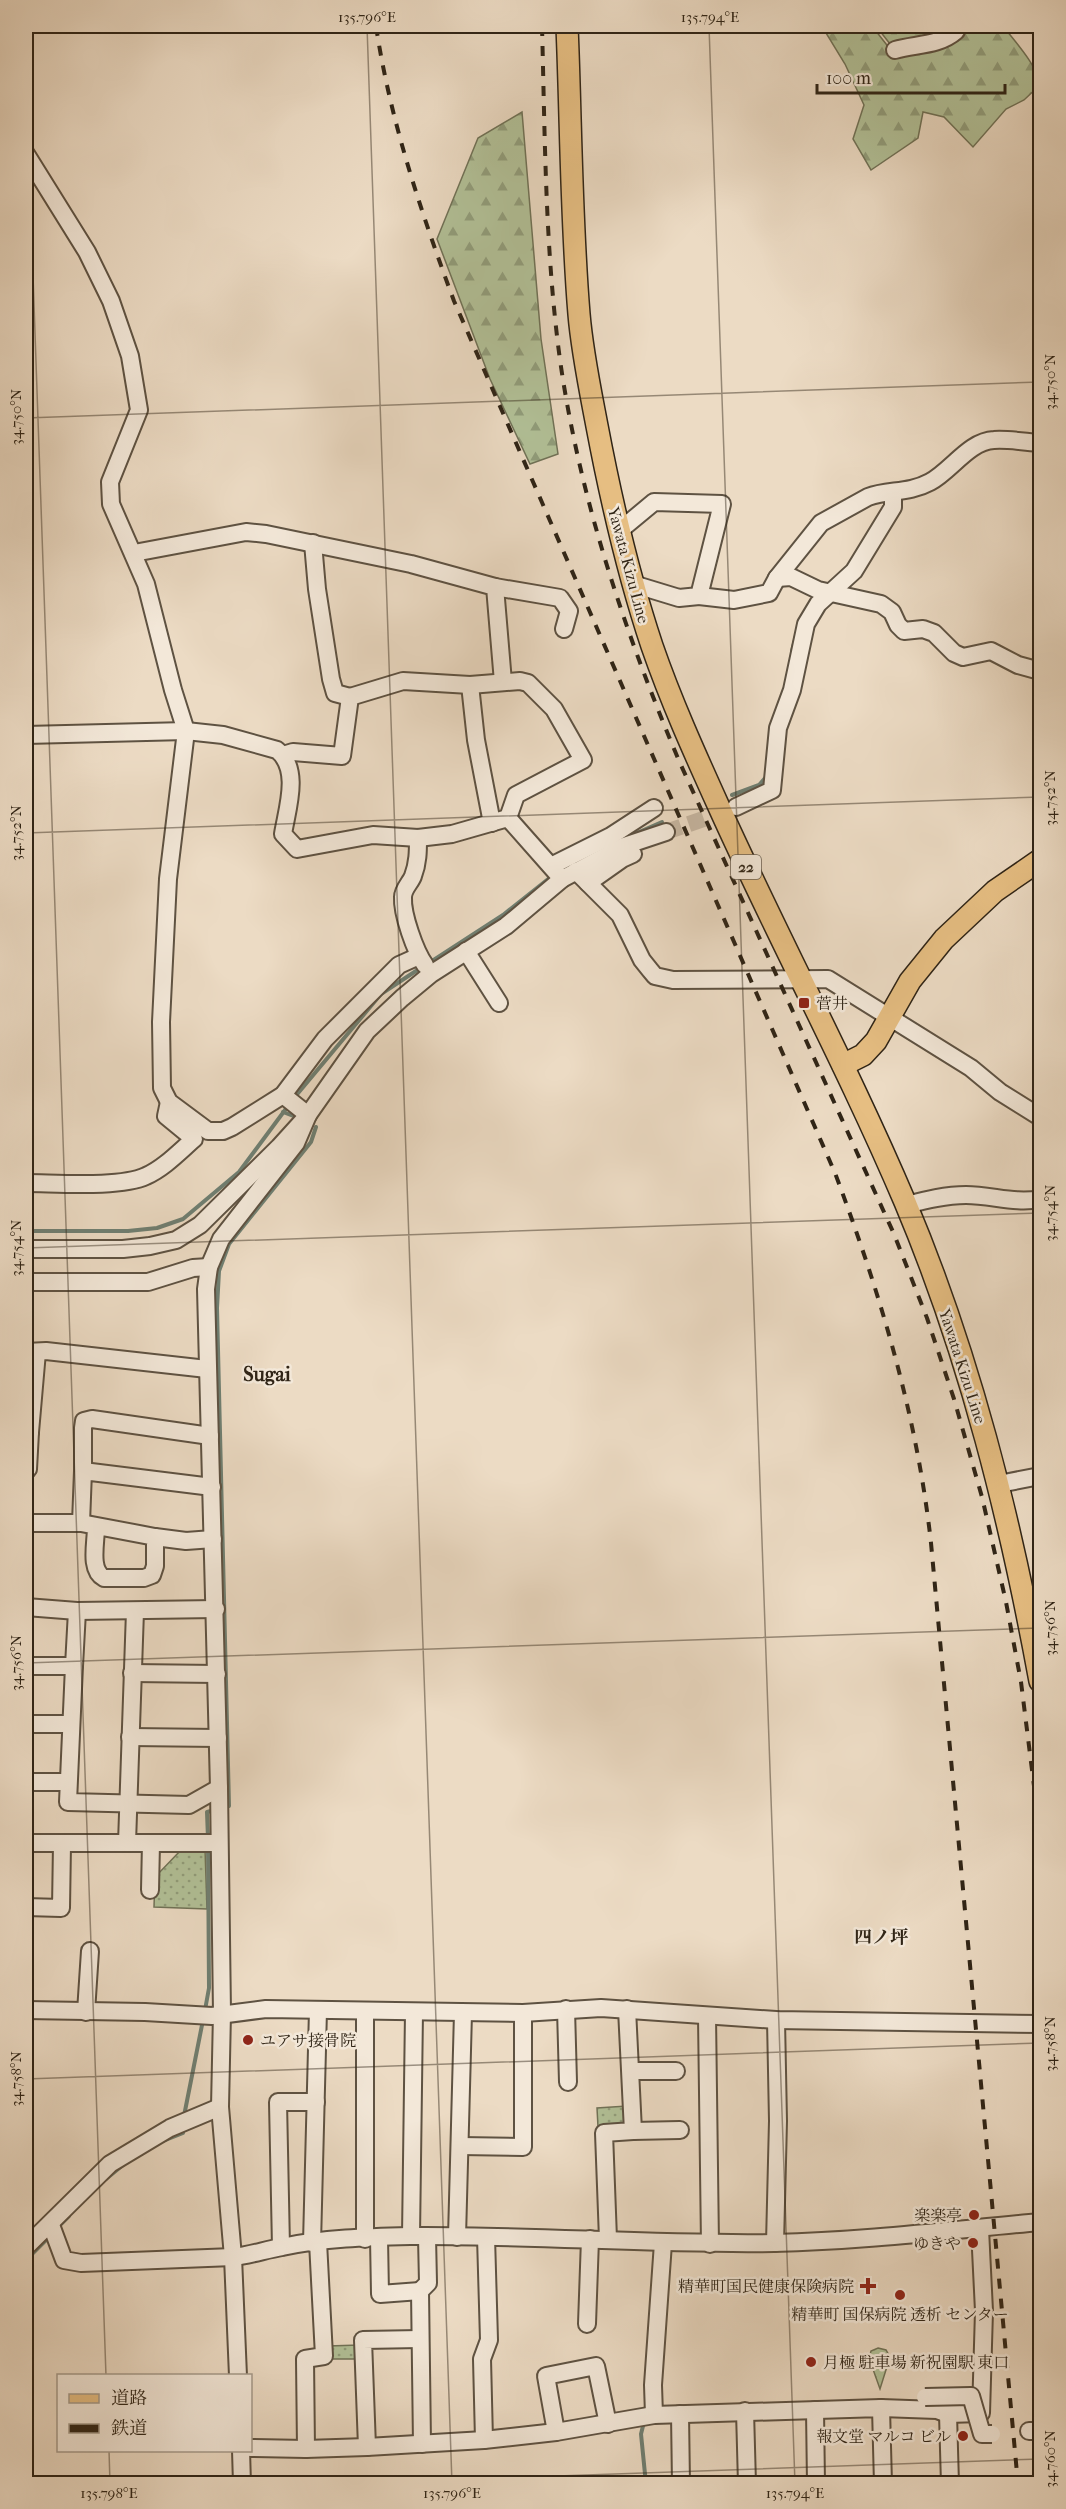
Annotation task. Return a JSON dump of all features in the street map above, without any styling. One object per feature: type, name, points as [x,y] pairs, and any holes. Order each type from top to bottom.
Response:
[{"type":"main road","name":"Yawata Kizu Line","points":[[567,26],[579,314],[587,373],[608,483],[633,584],[672,699],[760,897],[843,1065],[906,1204],[974,1393],[1033,1602],[1041,1681]]},
{"type":"main road","points":[[843,1065],[863,1055],[876,1041],[910,981],[944,939],[995,891],[1041,860]]},
{"type":"street","points":[[895,50],[919,44],[928,45],[949,38],[956,31],[956,26]]},
{"type":"street","points":[[26,154],[87,252],[111,301],[130,356],[139,410],[110,482],[109,494],[114,516],[134,554],[146,584],[186,731],[169,870],[164,953],[162,1088],[169,1102],[208,1131],[222,1131],[295,1105],[367,1031],[425,964]]},
{"type":"street","points":[[736,807],[772,790],[778,728],[792,690],[806,624],[825,592],[854,571],[893,500],[931,482],[978,445],[993,440],[1041,443]]},
{"type":"street","points":[[633,584],[679,598],[699,596],[734,600],[769,592],[777,578],[821,523],[876,494],[893,500]]},
{"type":"street","points":[[619,531],[654,502],[722,504],[699,596]]},
{"type":"street","points":[[134,554],[246,532],[266,534],[411,564],[495,587],[560,598],[568,611],[564,629]]},
{"type":"street","points":[[313,543],[316,589],[335,693],[350,697],[403,681],[470,685],[520,681],[528,683],[554,709],[582,760],[516,795],[508,818]]},
{"type":"street","points":[[777,578],[790,578],[825,592],[881,604],[892,612],[898,626],[904,632],[923,629],[933,633],[954,653],[963,657],[991,651],[1018,665],[1041,670]]},
{"type":"street","points":[[495,587],[503,682]]},
{"type":"street","points":[[470,685],[476,740],[492,823]]},
{"type":"street","points":[[283,755],[293,752],[342,756],[350,697]]},
{"type":"street","points":[[26,735],[186,731],[223,735],[277,750],[283,755],[290,774],[289,799],[283,834],[297,849],[373,835],[418,838],[452,834],[508,818]]},
{"type":"street","points":[[26,1249],[123,1249],[150,1246],[176,1240],[200,1225],[279,1147],[324,1039],[399,965],[425,964],[466,951],[506,926],[560,872],[654,808]]},
{"type":"street","points":[[508,818],[560,872],[588,883],[621,915],[642,960],[655,976],[673,980],[828,979],[891,1016],[971,1068],[1000,1092],[1041,1117]]},
{"type":"street","points":[[560,872],[624,846],[667,837],[622,859],[588,883]]},
{"type":"street","points":[[418,838],[418,859],[413,878],[403,896],[425,964]]},
{"type":"street","points":[[466,951],[500,1003]]},
{"type":"street","points":[[26,1183],[128,1182],[153,1173],[194,1139],[166,1116],[169,1102]]},
{"type":"street","points":[[238,2374],[233,2257],[220,2107],[222,2013],[212,1843],[219,1788],[206,1288],[209,1267],[221,1239],[296,1143],[295,1105]]},
{"type":"street","points":[[906,1204],[939,1197],[967,1195],[1017,1202],[1041,1199]]},
{"type":"street","points":[[26,1282],[148,1282],[193,1268],[209,1267]]},
{"type":"street","points":[[26,1468],[28,1469],[31,1352],[207,1369]]},
{"type":"street","points":[[155,1537],[155,1566],[152,1575],[144,1578],[104,1578],[98,1575],[95,1567],[83,1471],[84,1421],[92,1419],[210,1436]]},
{"type":"street","points":[[83,1471],[212,1487]]},
{"type":"street","points":[[999,1484],[1041,1476]]},
{"type":"street","points":[[26,1523],[89,1525],[155,1537],[186,1540],[213,1539]]},
{"type":"street","points":[[26,1607],[77,1611],[216,1609]]},
{"type":"street","points":[[77,1611],[68,1802],[189,1805],[219,1788]]},
{"type":"street","points":[[127,1844],[135,1611]]},
{"type":"street","points":[[26,1666],[74,1665]]},
{"type":"street","points":[[132,1673],[217,1674]]},
{"type":"street","points":[[26,1724],[70,1724]]},
{"type":"street","points":[[130,1737],[218,1738]]},
{"type":"street","points":[[26,1782],[68,1782]]},
{"type":"street","points":[[26,1843],[212,1843]]},
{"type":"street","points":[[26,1907],[61,1908],[62,1844]]},
{"type":"street","points":[[150,1890],[151,1844]]},
{"type":"street","points":[[86,2012],[90,1951]]},
{"type":"street","points":[[26,2010],[212,2016],[266,2008],[463,2013],[627,2009],[776,2020],[1041,2024]]},
{"type":"street","points":[[566,2009],[568,2082]]},
{"type":"street","points":[[627,2009],[633,2131]]},
{"type":"street","points":[[306,2450],[306,2359],[324,2356],[315,2242],[318,2010]]},
{"type":"street","points":[[365,2011],[372,2239],[380,2294],[420,2291],[428,2283],[419,2236],[414,2012]]},
{"type":"street","points":[[457,2237],[463,2013]]},
{"type":"street","points":[[460,2146],[523,2147],[523,2013]]},
{"type":"street","points":[[707,2016],[710,2244]]},
{"type":"street","points":[[775,2243],[778,2121],[776,2020]]},
{"type":"street","points":[[631,2071],[676,2071]]},
{"type":"street","points":[[281,2247],[278,2102],[316,2102]]},
{"type":"street","points":[[26,2247],[110,2164],[170,2128],[220,2107]]},
{"type":"street","points":[[608,2239],[604,2133],[680,2130]]},
{"type":"street","points":[[51,2224],[64,2260],[81,2263],[233,2257],[315,2242],[419,2236],[608,2239],[710,2244],[775,2243],[857,2240],[1041,2222]]},
{"type":"street","points":[[252,2448],[306,2450],[484,2440],[556,2432],[654,2415],[881,2408],[981,2413],[984,2311],[980,2229]]},
{"type":"street","points":[[484,2440],[482,2359],[489,2340],[486,2237]]},
{"type":"street","points":[[587,2324],[590,2239]]},
{"type":"street","points":[[654,2415],[653,2385],[663,2243]]},
{"type":"street","points":[[420,2291],[422,2444]]},
{"type":"street","points":[[366,2447],[363,2340],[420,2339]]},
{"type":"street","points":[[556,2432],[546,2376],[596,2366],[608,2424]]},
{"type":"street","points":[[925,2397],[971,2396],[982,2434],[992,2434]]},
{"type":"street","points":[[881,2408],[883,2484]]},
{"type":"street","points":[[815,2410],[816,2484]]},
{"type":"street","points":[[745,2411],[747,2484]]},
{"type":"street","points":[[950,2413],[950,2484]]},
{"type":"street","points":[[680,2414],[681,2484]]},
{"type":"street","points":[[241,2452],[242,2484]]},
{"type":"green space","points":[[824,26],[872,26],[890,49],[957,26],[968,26],[973,33],[977,31],[974,26],[1003,26],[1031,63],[1040,85],[1024,100],[1006,109],[973,147],[944,117],[923,112],[918,138],[871,170],[853,139],[864,105]]},
{"type":"green space","points":[[876,26],[952,26],[952,28],[894,49]]},
{"type":"green space","points":[[522,112],[541,339],[558,454],[530,464],[490,379],[437,239],[478,138]]},
{"type":"green space","points":[[182,1849],[205,1849],[207,1909],[154,1907],[155,1877]]},
{"type":"green space","points":[[627,2106],[628,2120],[622,2126],[598,2127],[597,2108]]},
{"type":"green space","points":[[360,2345],[360,2359],[329,2359],[328,2346]]},
{"type":"green space","points":[[878,2348],[886,2350],[890,2357],[880,2389],[869,2358],[871,2351]]},
{"type":"waterway","points":[[792,651],[796,636]]},
{"type":"waterway","points":[[732,795],[759,785],[767,776]]},
{"type":"waterway","points":[[630,836],[662,822]]},
{"type":"waterway","points":[[429,963],[503,915],[552,876]]},
{"type":"waterway","points":[[294,1098],[381,994],[422,967]]},
{"type":"waterway","points":[[26,1231],[128,1231],[157,1228],[183,1219],[239,1172],[288,1106]]},
{"type":"waterway","points":[[283,1112],[296,1117]]},
{"type":"waterway","points":[[225,1807],[229,1806],[217,1308],[219,1271],[229,1244],[311,1142],[316,1127]]},
{"type":"waterway","points":[[208,1839],[207,1812],[215,1810]]},
{"type":"waterway","points":[[205,2010],[209,1988],[208,1846]]},
{"type":"waterway","points":[[184,2116],[203,2020]]},
{"type":"waterway","points":[[163,2141],[183,2133],[182,2129]]},
{"type":"waterway","points":[[106,2179],[123,2165]]},
{"type":"waterway","points":[[57,2228],[69,2216]]},
{"type":"waterway","points":[[26,2260],[50,2236]]},
{"type":"waterway","points":[[644,2422],[641,2434],[646,2484]]},
{"type":"tunnel","points":[[666,832],[732,809]]},
{"type":"railway","points":[[376,26],[398,131],[430,234],[454,301],[835,1173],[867,1263],[895,1355],[916,1448],[931,1543],[1018,2484]]},
{"type":"railway","points":[[542,26],[546,193],[555,318],[569,412],[592,515],[623,615],[680,763],[894,1234],[927,1318],[954,1399],[982,1497],[1006,1602],[1021,1682],[1040,1834]]},
{"type":"place","name":"菅井","points":[[804,1003]]},
{"type":"place","name":"ユアサ接骨院","points":[[248,2040]]},
{"type":"place","name":"楽楽亭","points":[[974,2215]]},
{"type":"place","name":"ゆきや","points":[[973,2243]]},
{"type":"place","name":"精華町国民健康保険病院","points":[[868,2286]]},
{"type":"place","name":"精華町 国保病院 透析 センター","points":[[900,2295]]},
{"type":"place","name":"月極 駐車場 新祝園駅 東口","points":[[811,2362]]},
{"type":"place","name":"報文堂 マルコ ビル","points":[[963,2436]]},
{"type":"district","name":"Sugai","points":[[267,1374]]},
{"type":"district","name":"四ノ坪","points":[[881,1937]]}]
